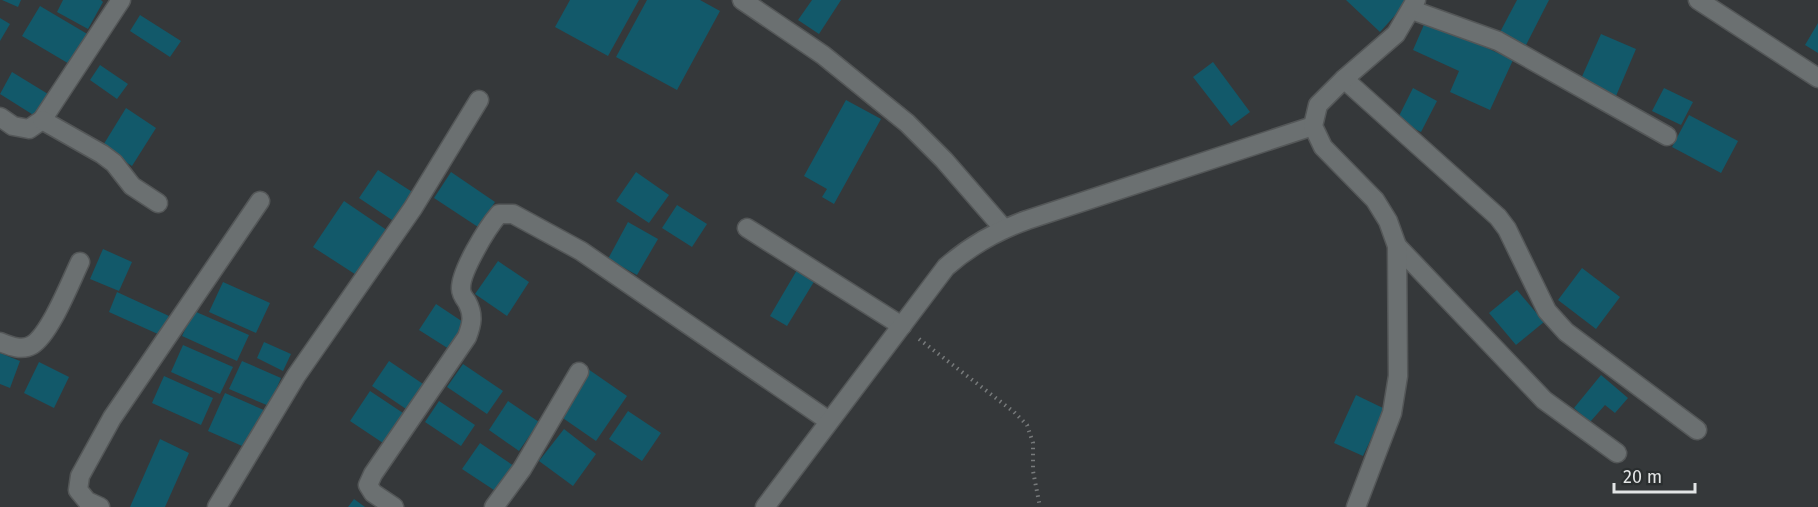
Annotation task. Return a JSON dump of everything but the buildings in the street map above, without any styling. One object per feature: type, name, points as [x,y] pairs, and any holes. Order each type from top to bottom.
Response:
[{"type":"street","points":[[0,117],[13,126],[29,129],[42,120],[121,0]]},
{"type":"street","points":[[742,0],[823,55],[907,123],[944,160],[1004,229]]},
{"type":"street","points":[[1698,0],[1818,78]]},
{"type":"street","points":[[1356,507],[1392,413],[1398,376],[1397,246],[1389,221],[1375,200],[1323,147],[1313,126],[1318,105],[1396,34],[1414,5],[1498,41],[1667,136]]},
{"type":"street","points":[[1344,79],[1498,217],[1507,229],[1547,311],[1566,332],[1697,430]]},
{"type":"street","points":[[217,507],[297,376],[413,208],[479,100]]},
{"type":"street","points":[[42,120],[102,154],[114,163],[132,186],[158,203]]},
{"type":"street","points":[[765,507],[946,267],[972,245],[1004,229],[1313,126]]},
{"type":"street","points":[[100,507],[87,501],[78,490],[80,476],[117,409],[260,201]]},
{"type":"street","points":[[394,507],[373,493],[368,485],[373,474],[467,337],[473,323],[469,307],[461,291],[462,277],[490,225],[499,214],[513,213],[581,251],[829,421]]},
{"type":"street","points":[[747,228],[902,326]]},
{"type":"street","points":[[1397,246],[1544,400],[1617,453]]},
{"type":"street","points":[[0,342],[15,348],[31,346],[45,333],[80,262]]},
{"type":"street","points":[[494,507],[522,468],[579,372]]},
{"type":"path","points":[[902,326],[1014,412],[1027,425],[1033,443],[1033,471],[1040,507]]}]
